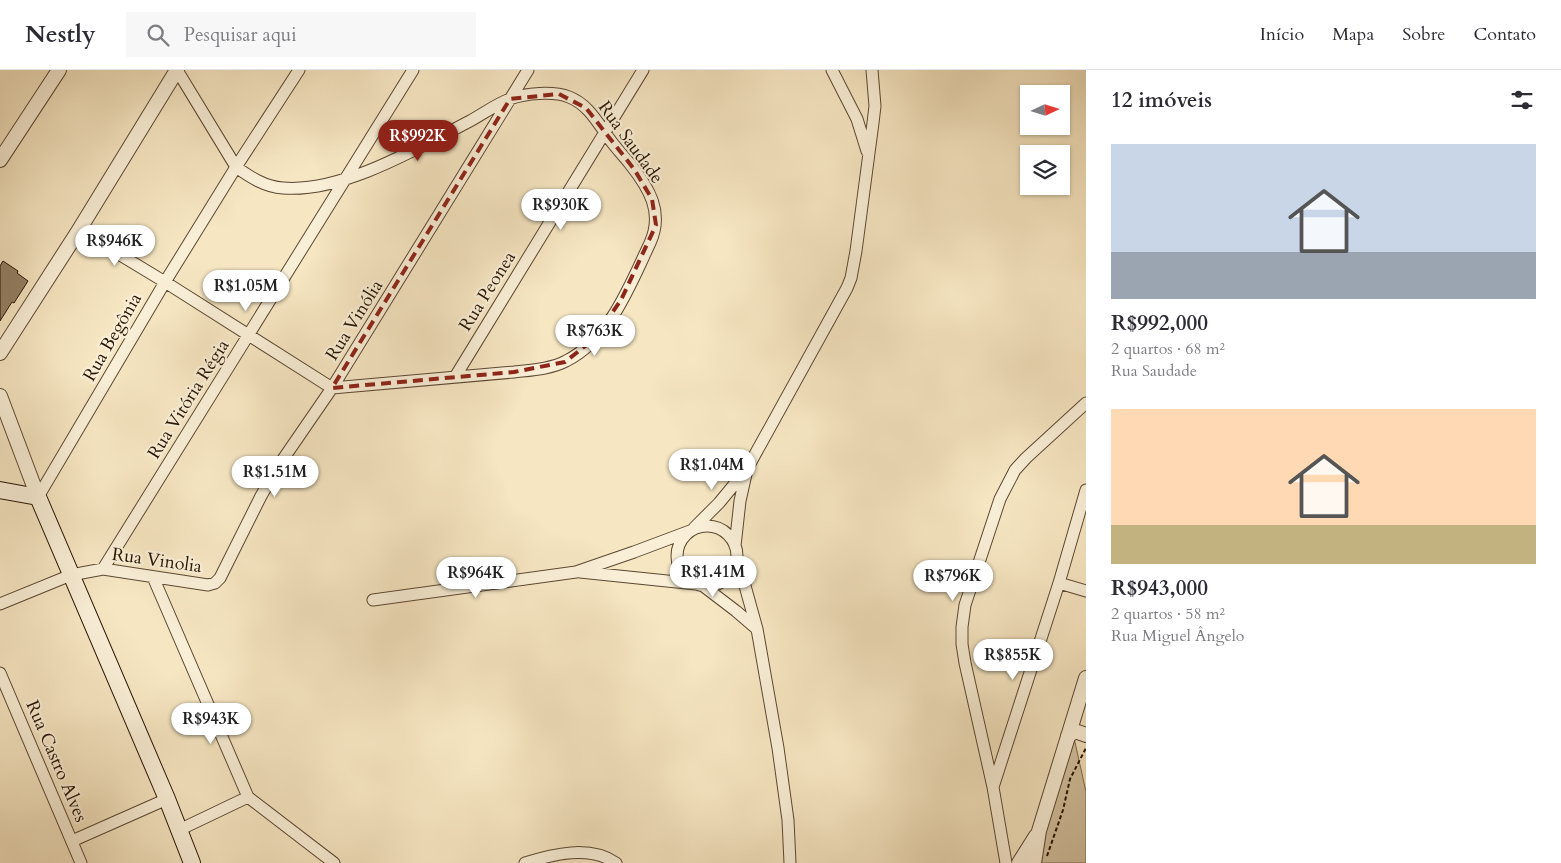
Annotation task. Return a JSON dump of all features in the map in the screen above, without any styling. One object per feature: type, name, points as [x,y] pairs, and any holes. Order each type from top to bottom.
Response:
[{"type":"main road","points":[[0,490],[38,497],[192,863]]},
{"type":"street","name":"Rua Saudade","points":[[177,70],[236,166],[248,176],[265,184],[283,188],[302,188],[344,181],[424,145],[510,99],[548,93],[569,97],[577,101],[593,115],[605,134],[646,186],[652,199],[656,217],[654,233],[633,278],[612,316],[587,347],[565,362],[539,369],[514,372],[332,388]]},
{"type":"street","points":[[0,353],[79,230],[177,70]]},
{"type":"street","name":"Rua Begônia","points":[[38,497],[165,282],[236,166],[299,70]]},
{"type":"street","name":"Rua Vitória Régia","points":[[103,569],[413,70]]},
{"type":"street","name":"Rua Vinólia","points":[[208,585],[215,583],[220,578],[277,468],[332,388],[528,70]]},
{"type":"street","name":"Rua Peonea","points":[[455,377],[643,70]]},
{"type":"street","points":[[832,70],[853,110],[868,156]]},
{"type":"street","points":[[757,629],[736,611],[683,574],[678,565],[678,546],[683,537],[719,503],[748,469],[847,288],[851,278],[856,251],[875,106],[872,70]]},
{"type":"street","points":[[0,160],[56,72]]},
{"type":"street","points":[[853,110],[875,106]]},
{"type":"street","points":[[79,230],[332,388]]},
{"type":"street","points":[[0,396],[38,497]]},
{"type":"street","points":[[1006,863],[993,787],[965,663],[962,627],[965,604],[1006,484],[1026,458],[1086,403]]},
{"type":"street","points":[[576,572],[700,585],[716,584],[723,581],[733,570],[740,501],[748,469]]},
{"type":"street","points":[[993,787],[1059,582],[1086,490]]},
{"type":"street","points":[[373,600],[576,572],[702,526],[710,526],[726,532],[731,538],[736,551],[757,629],[784,783],[790,863]]},
{"type":"street","name":"Rua Vinolia","points":[[0,604],[71,575],[103,569],[208,585]]},
{"type":"street","points":[[153,577],[248,797],[334,863]]},
{"type":"street","points":[[1059,582],[1086,591]]},
{"type":"street","name":"Rua Castro Alves","points":[[0,673],[81,863]]},
{"type":"street","points":[[1034,863],[1039,831],[1085,685]]},
{"type":"street","points":[[1068,736],[1075,732],[1086,735]]},
{"type":"street","points":[[179,830],[248,797]]},
{"type":"street","points":[[72,841],[167,800]]},
{"type":"street","points":[[1019,863],[1039,831]]},
{"type":"street","points":[[525,863],[548,856],[570,853],[596,854],[616,863]]},
{"type":"path","points":[[1045,863],[1063,810],[1070,779],[1086,748]]},
{"type":"highlighted area","points":[[559,94],[586,108],[634,169],[652,199],[656,225],[621,300],[594,339],[565,362],[514,372],[332,388],[510,99]]},
{"type":"shaded area","points":[[1073,733],[1086,792],[1086,863],[1032,863]]},
{"type":"building","points":[[3,261],[18,271],[17,273],[28,281],[0,321],[0,266]]}]
